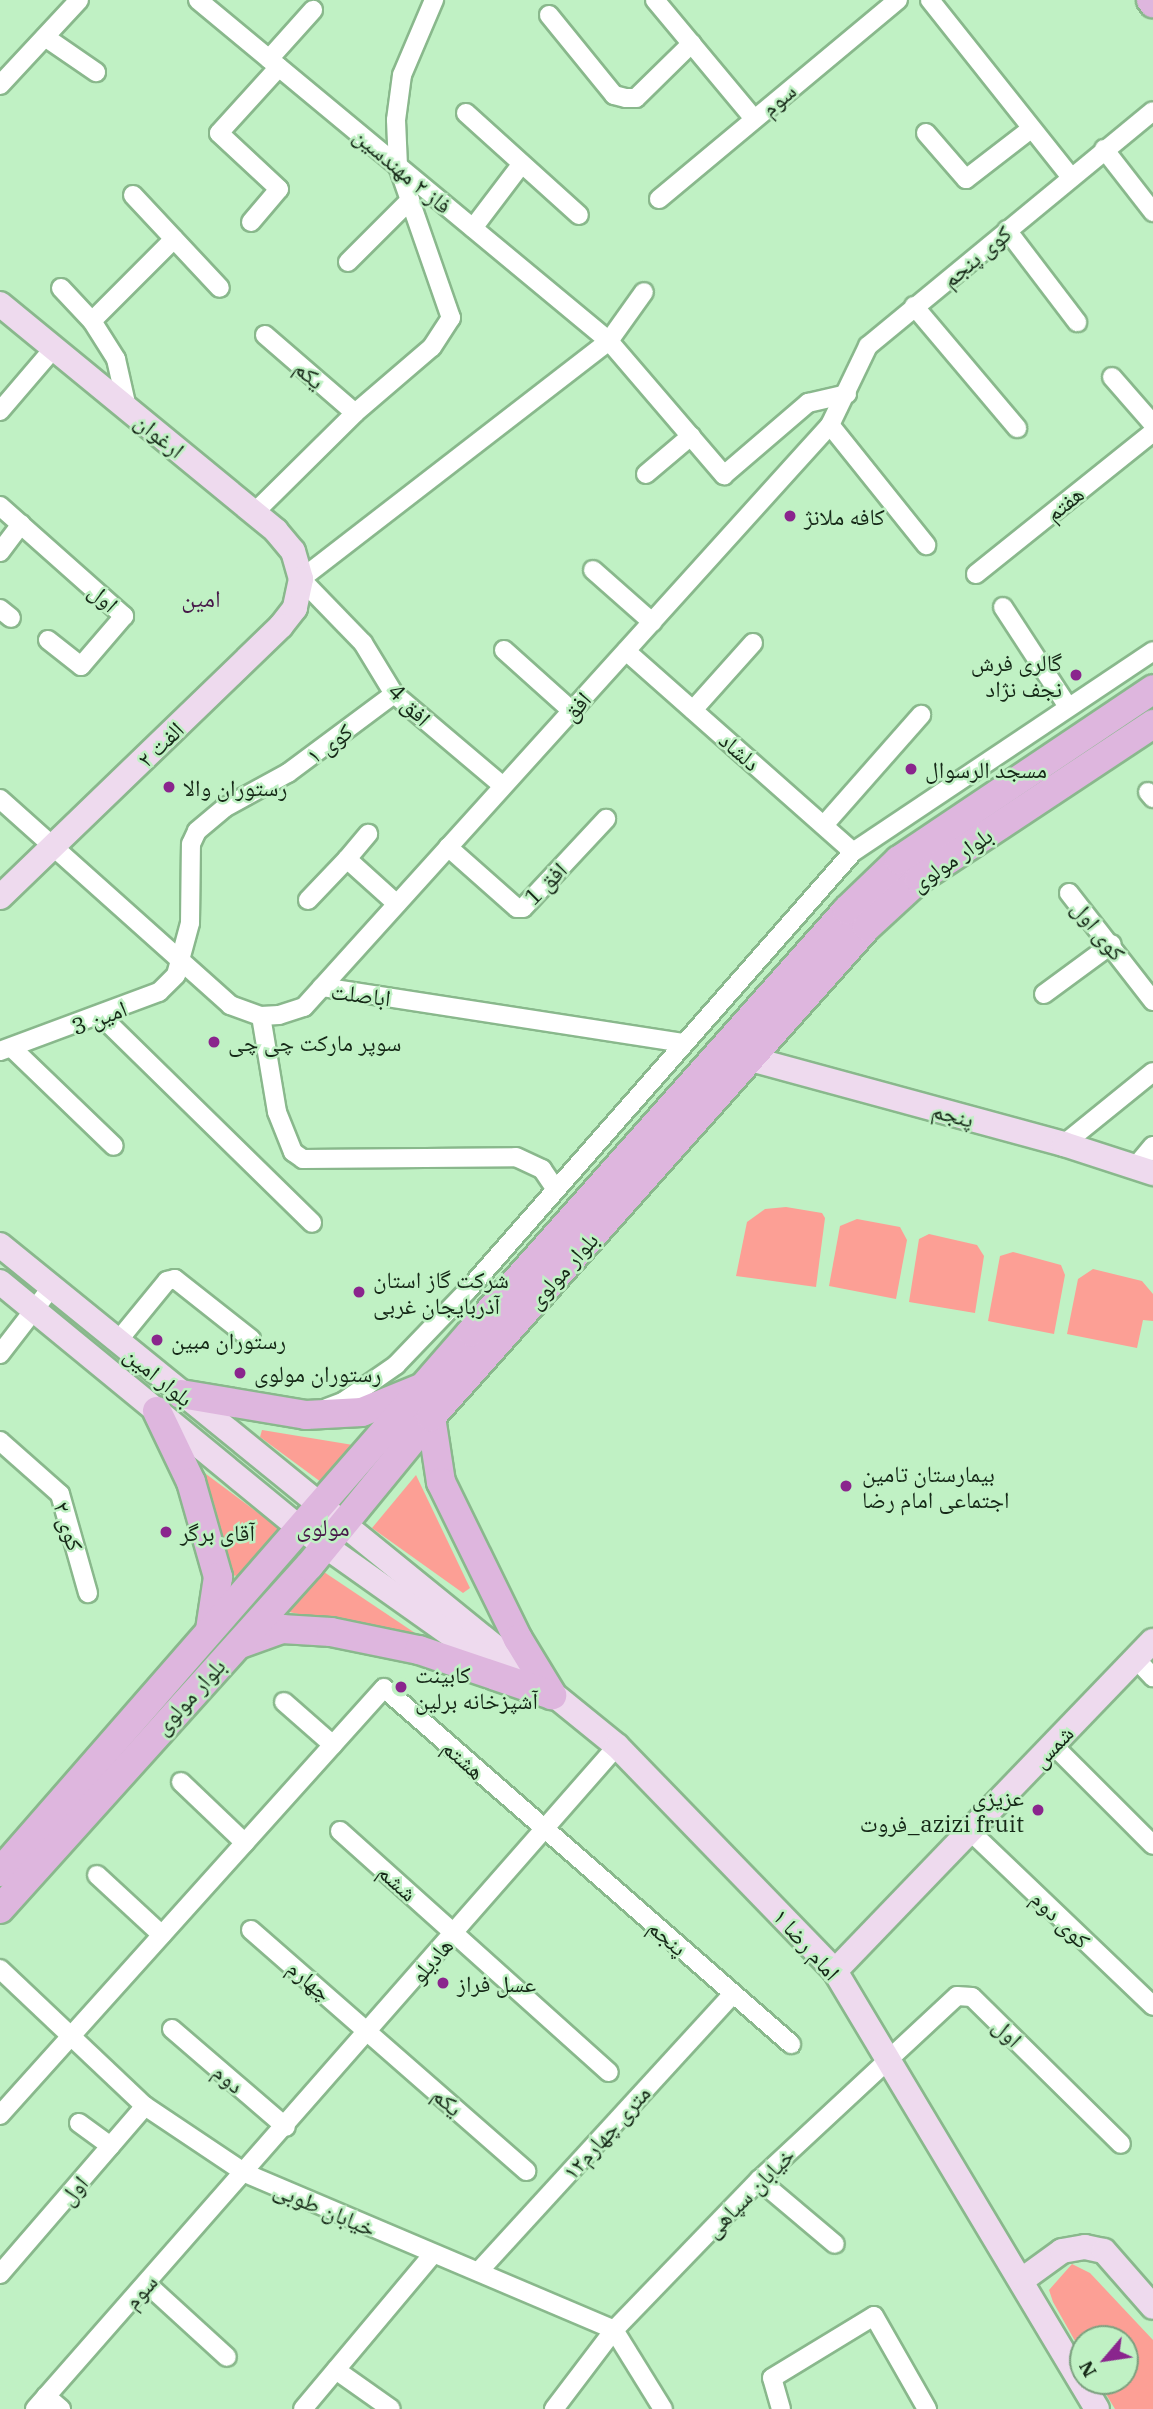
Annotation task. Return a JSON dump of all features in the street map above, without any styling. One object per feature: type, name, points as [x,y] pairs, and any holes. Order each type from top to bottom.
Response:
[{"type":"main road","name":"ارغوان","points":[[0,304],[255,512],[293,551],[301,579]]},
{"type":"main road","name":"الفت ۲","points":[[0,897],[55,847],[281,626],[295,608],[301,579]]},
{"type":"main road","name":"بلوار مولوی","points":[[0,1909],[234,1646],[326,1547],[431,1417],[751,1059],[899,860],[1153,689]]},
{"type":"main road","name":"بلوار مولوی","points":[[0,1872],[471,1332],[857,918],[1153,724]]},
{"type":"main road","name":"پنجم","points":[[751,1059],[1064,1144],[1145,1169]]},
{"type":"main road","name":"بلوار امین","points":[[0,1245],[320,1506]]},
{"type":"main road","name":"بلوار امین","points":[[0,1282],[300,1528]]},
{"type":"main road","points":[[181,1394],[306,1415],[362,1412],[424,1387]]},
{"type":"main road","points":[[157,1411],[191,1482],[218,1577],[210,1630]]},
{"type":"main road","points":[[431,1417],[441,1482],[518,1639],[552,1695]]},
{"type":"main road","name":"امام رضا ۱","points":[[320,1506],[617,1746],[835,1971],[1097,2409]]},
{"type":"main road","name":"امام رضا ۱","points":[[300,1528],[478,1654],[552,1695]]},
{"type":"main road","points":[[234,1646],[282,1629],[331,1632],[419,1650],[552,1695]]},
{"type":"main road","name":"شمس","points":[[835,1971],[1145,1650]]},
{"type":"main road","points":[[1021,2280],[1062,2251],[1085,2247],[1104,2251],[1153,2307]]},
{"type":"street","points":[[0,85],[79,0]]},
{"type":"street","name":"فاز ۲ مهندسین","points":[[198,0],[609,341],[724,475],[808,403],[847,394]]},
{"type":"street","points":[[255,512],[355,413],[432,347],[451,318],[398,166],[396,120],[402,75],[434,0]]},
{"type":"street","points":[[655,0],[754,119]]},
{"type":"street","name":"سوم","points":[[659,199],[898,0]]},
{"type":"street","points":[[930,0],[1070,176]]},
{"type":"street","points":[[251,222],[278,189],[219,133],[313,10]]},
{"type":"street","points":[[549,15],[614,95],[626,98],[636,98],[692,43]]},
{"type":"street","points":[[45,37],[96,72]]},
{"type":"street","name":"کوی پنجم","points":[[830,425],[868,346],[1070,176],[1153,111]]},
{"type":"street","points":[[466,113],[520,166],[579,215]]},
{"type":"street","points":[[926,133],[966,179],[1031,129]]},
{"type":"street","points":[[1104,149],[1153,212]]},
{"type":"street","points":[[472,228],[520,166]]},
{"type":"street","points":[[133,195],[220,288]]},
{"type":"street","points":[[348,262],[410,200]]},
{"type":"street","points":[[1007,230],[1077,322]]},
{"type":"street","points":[[92,321],[174,239]]},
{"type":"street","points":[[61,288],[92,321],[116,359],[127,408]]},
{"type":"street","points":[[301,579],[609,341],[644,292]]},
{"type":"street","points":[[914,306],[1017,428]]},
{"type":"street","name":"یکم","points":[[265,335],[355,413]]},
{"type":"street","points":[[0,411],[54,348]]},
{"type":"street","points":[[1112,377],[1153,424]]},
{"type":"street","points":[[830,425],[926,545]]},
{"type":"street","name":"افق","points":[[322,986],[830,425]]},
{"type":"street","name":"هفتم","points":[[975,574],[1153,432]]},
{"type":"street","points":[[646,474],[691,436]]},
{"type":"street","name":"اول","points":[[0,506],[124,616],[81,666],[48,640]]},
{"type":"street","points":[[0,552],[21,524]]},
{"type":"street","points":[[593,570],[652,622]]},
{"type":"street","name":"افق 4","points":[[301,579],[363,643],[394,694],[503,786]]},
{"type":"street","points":[[1003,607],[1067,705]]},
{"type":"street","points":[[693,710],[752,643]]},
{"type":"street","points":[[504,650],[572,710]]},
{"type":"street","name":"دلشاد","points":[[626,651],[853,852]]},
{"type":"street","points":[[306,1415],[343,1402],[396,1366],[467,1291],[682,1043],[853,852],[1067,705],[1153,651]]},
{"type":"street","name":"کوی ۱","points":[[180,960],[190,923],[191,844],[198,831],[224,808],[288,773],[394,694]]},
{"type":"street","points":[[824,825],[921,715]]},
{"type":"street","points":[[0,799],[230,1005],[261,1016],[277,1112],[293,1152],[303,1159],[516,1157],[542,1169],[555,1188]]},
{"type":"street","name":"افق 1","points":[[448,847],[517,908],[523,908],[606,819]]},
{"type":"street","points":[[308,900],[368,834]]},
{"type":"street","points":[[346,859],[397,904]]},
{"type":"street","name":"کوی اول","points":[[1069,893],[1150,990]]},
{"type":"street","points":[[1044,994],[1112,944]]},
{"type":"street","name":"امین 3","points":[[6,1050],[102,1017],[159,992],[176,975],[180,960]]},
{"type":"street","name":"اباصلت","points":[[261,1016],[304,1006],[322,986],[682,1043]]},
{"type":"street","points":[[102,1017],[312,1223]]},
{"type":"street","points":[[6,1050],[114,1146]]},
{"type":"street","points":[[1064,1144],[1153,1072]]},
{"type":"street","points":[[1145,1169],[1153,1146]]},
{"type":"street","points":[[117,1342],[167,1281],[175,1279],[251,1339]]},
{"type":"street","points":[[0,1354],[51,1289]]},
{"type":"street","points":[[467,1291],[471,1332]]},
{"type":"street","name":"کوی ۲","points":[[0,1441],[60,1494],[88,1593]]},
{"type":"street","points":[[1145,1650],[1153,1677]]},
{"type":"street","name":"هشتم","points":[[333,1745],[384,1688],[544,1831]]},
{"type":"street","points":[[0,2115],[333,1745],[284,1702]]},
{"type":"street","points":[[1053,1745],[1153,1845]]},
{"type":"street","name":"هادیلو","points":[[245,2174],[617,1746]]},
{"type":"street","points":[[181,1782],[245,1843]]},
{"type":"street","name":"ششم","points":[[340,1831],[455,1933]]},
{"type":"street","name":"پنجم","points":[[544,1831],[792,2044]]},
{"type":"street","name":"کوی دوم","points":[[970,1831],[1153,2006]]},
{"type":"street","points":[[97,1875],[162,1935]]},
{"type":"street","name":"چهارم","points":[[251,1930],[370,2031]]},
{"type":"street","points":[[455,1933],[609,2072]]},
{"type":"street","name":"خیابان طوبی","points":[[0,1969],[69,2038],[145,2106],[245,2174],[614,2330]]},
{"type":"street","name":"اول","points":[[890,2061],[964,1993],[1121,2144]]},
{"type":"street","name":"۱۲متری چهارم","points":[[479,2271],[733,1994]]},
{"type":"street","name":"دوم","points":[[172,2029],[286,2127]]},
{"type":"street","name":"یکم","points":[[370,2031],[526,2171]]},
{"type":"street","name":"خیابان سپاهی","points":[[614,2330],[759,2180],[890,2061]]},
{"type":"street","name":"اول","points":[[0,2274],[145,2106]]},
{"type":"street","points":[[79,2123],[111,2146]]},
{"type":"street","name":"سوم","points":[[41,2403],[245,2174]]},
{"type":"street","points":[[759,2180],[835,2244]]},
{"type":"street","points":[[303,2409],[433,2254]]},
{"type":"street","points":[[147,2284],[227,2357]]},
{"type":"street","points":[[781,2409],[772,2378],[874,2316],[927,2409]]},
{"type":"street","points":[[554,2409],[614,2330],[663,2409]]},
{"type":"street","points":[[336,2370],[391,2409]]},
{"type":"street","points":[[41,2403],[61,2409]]},
{"type":"shaded area","points":[[786,1207],[822,1213],[825,1218],[816,1287],[736,1276],[747,1222],[765,1209]]},
{"type":"shaded area","points":[[857,1219],[900,1227],[907,1240],[896,1299],[829,1286],[840,1226]]},
{"type":"shaded area","points":[[929,1234],[977,1245],[984,1256],[975,1313],[909,1302],[919,1239]]},
{"type":"shaded area","points":[[1013,1252],[1061,1265],[1065,1275],[1054,1334],[988,1321],[1000,1256]]},
{"type":"shaded area","points":[[1093,1269],[1142,1281],[1153,1294],[1153,1321],[1143,1320],[1137,1348],[1067,1334],[1078,1279]]},
{"type":"shaded area","points":[[262,1430],[353,1445],[325,1485],[260,1437]]},
{"type":"shaded area","points":[[206,1474],[280,1529],[242,1577],[232,1575],[201,1475]]},
{"type":"shaded area","points":[[416,1475],[470,1588],[463,1593],[372,1528]]},
{"type":"shaded area","points":[[321,1570],[421,1637],[418,1641],[285,1611]]},
{"type":"shaded area","points":[[1072,2264],[1090,2273],[1139,2325],[1069,2325],[1069,2330],[1049,2290]]},
{"type":"shaded area","points":[[1139,2325],[1153,2340],[1153,2409],[1115,2409],[1106,2395],[1139,2395]]},
{"type":"place","name":"کافه ملانژ","points":[[790,516]]},
{"type":"place","name":"گالری فرش نجف نژاد","points":[[1076,675]]},
{"type":"place","name":"مسجد الرسوال","points":[[911,769]]},
{"type":"place","name":"رستوران والا","points":[[169,787]]},
{"type":"place","name":"سوپر مارکت چی چی","points":[[214,1042]]},
{"type":"place","name":"شرکت گاز استان آذربایجان غربی","points":[[359,1292]]},
{"type":"place","name":"رستوران مبین","points":[[157,1340]]},
{"type":"place","name":"رستوران مولوی","points":[[240,1373]]},
{"type":"place","name":"بیمارستان تامین اجتماعی امام رضا","points":[[846,1486]]},
{"type":"place","name":"آقاى برگر","points":[[166,1532]]},
{"type":"place","name":"کابینت آشپزخانه برلین","points":[[401,1687]]},
{"type":"place","name":"عزیزی فروت_azizi fruit","points":[[1038,1810]]},
{"type":"place","name":"عسل فراز","points":[[443,1983]]},
{"type":"district","name":"امین","points":[[201,599]]},
{"type":"district","name":"مولوی","points":[[323,1528]]}]
